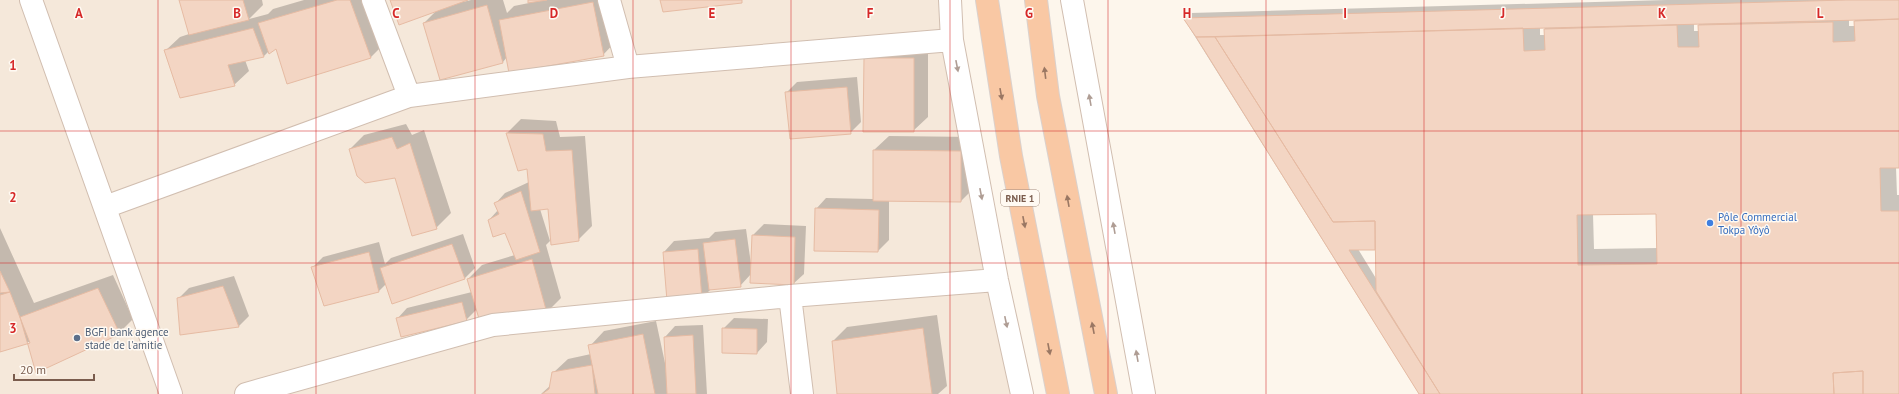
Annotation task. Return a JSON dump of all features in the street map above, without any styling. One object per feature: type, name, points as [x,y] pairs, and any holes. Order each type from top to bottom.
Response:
[{"type":"highway","name":"RNIE 1","points":[[987,0],[1011,156],[1058,394]]},
{"type":"highway","points":[[1036,0],[1048,96],[1106,394]]},
{"type":"street","points":[[31,0],[171,394]]},
{"type":"street","points":[[372,0],[409,96]]},
{"type":"street","points":[[609,0],[628,67]]},
{"type":"street","points":[[950,0],[952,40],[997,280],[1022,394]]},
{"type":"street","points":[[1072,0],[1144,394]]},
{"type":"street","points":[[105,206],[409,96],[628,67],[952,40]]},
{"type":"street","points":[[246,394],[493,325],[790,296],[997,280]]},
{"type":"street","points":[[790,296],[802,394]]},
{"type":"shaded area","points":[[0,0],[941,0],[1013,394],[0,394]]},
{"type":"building","points":[[179,0],[243,0],[249,20],[189,35]]},
{"type":"building","points":[[337,0],[350,0],[371,58],[287,84],[276,49],[269,54],[258,23]]},
{"type":"building","points":[[390,0],[468,0],[399,25]]},
{"type":"building","points":[[528,0],[547,0],[528,3]]},
{"type":"building","points":[[660,0],[742,0],[742,3],[663,12]]},
{"type":"building","points":[[1846,0],[1899,0],[1899,19],[1196,37],[1183,18]]},
{"type":"building","points":[[593,2],[604,56],[509,73],[499,20]]},
{"type":"building","points":[[487,5],[503,63],[440,80],[423,23]]},
{"type":"building","points":[[1899,19],[1899,168],[1880,168],[1881,211],[1899,211],[1899,394],[1863,394],[1863,371],[1833,373],[1834,394],[1440,394],[1376,291],[1375,221],[1333,222],[1215,37],[1523,28],[1524,51],[1545,50],[1544,29],[1677,25],[1678,47],[1699,47],[1698,25],[1833,22],[1833,42],[1855,41],[1854,21]],"holes":[[[1656,214],[1657,264],[1578,265],[1577,215]]]},
{"type":"building","points":[[253,28],[264,57],[228,65],[235,86],[180,98],[164,50]]},
{"type":"building","points":[[1196,37],[1215,37],[1333,222],[1375,221],[1375,250],[1349,250],[1440,394],[1419,394]]},
{"type":"building","points":[[864,58],[914,58],[914,132],[863,132]]},
{"type":"building","points":[[847,87],[851,134],[790,139],[785,92]]},
{"type":"building","points":[[506,133],[543,134],[546,151],[572,150],[579,241],[551,245],[548,209],[531,211],[527,169],[518,171]]},
{"type":"building","points":[[392,137],[397,149],[410,143],[437,229],[412,236],[395,178],[365,183],[357,176],[349,149]]},
{"type":"building","points":[[873,150],[961,151],[961,202],[873,201]]},
{"type":"building","points":[[521,191],[540,252],[516,260],[505,233],[493,237],[488,220],[499,214],[494,203]]},
{"type":"building","points":[[815,208],[879,210],[878,252],[814,251]]},
{"type":"building","points":[[752,235],[795,237],[794,285],[750,283]]},
{"type":"building","points":[[735,239],[741,287],[709,290],[703,243]]},
{"type":"building","points":[[452,244],[465,279],[392,304],[380,268]]},
{"type":"building","points":[[698,249],[702,299],[667,301],[663,252]]},
{"type":"building","points":[[369,252],[379,292],[324,306],[311,267]]},
{"type":"building","points":[[532,259],[547,313],[480,322],[467,279]]},
{"type":"building","points":[[0,271],[10,292],[0,293]]},
{"type":"building","points":[[223,286],[239,327],[180,335],[177,298]]},
{"type":"building","points":[[98,288],[120,334],[36,373],[20,317]]},
{"type":"building","points":[[10,292],[30,343],[0,352],[0,295]]},
{"type":"building","points":[[462,302],[467,321],[401,337],[396,318]]},
{"type":"building","points":[[722,328],[757,329],[757,354],[722,353]]},
{"type":"building","points":[[923,328],[932,394],[837,394],[832,341]]},
{"type":"building","points":[[643,334],[655,394],[598,394],[588,345]]},
{"type":"building","points":[[693,335],[696,394],[667,394],[664,337]]},
{"type":"building","points":[[592,365],[595,394],[542,394],[549,389],[552,372]]},
{"type":"building","points":[[1863,371],[1863,394],[1834,394],[1833,373]]},
{"type":"place","name":"Pôle Commercial Tokpa Yôyô","points":[[1710,223]]},
{"type":"place","name":"BGFI bank agence stade de l'amitie","points":[[77,338]]}]
